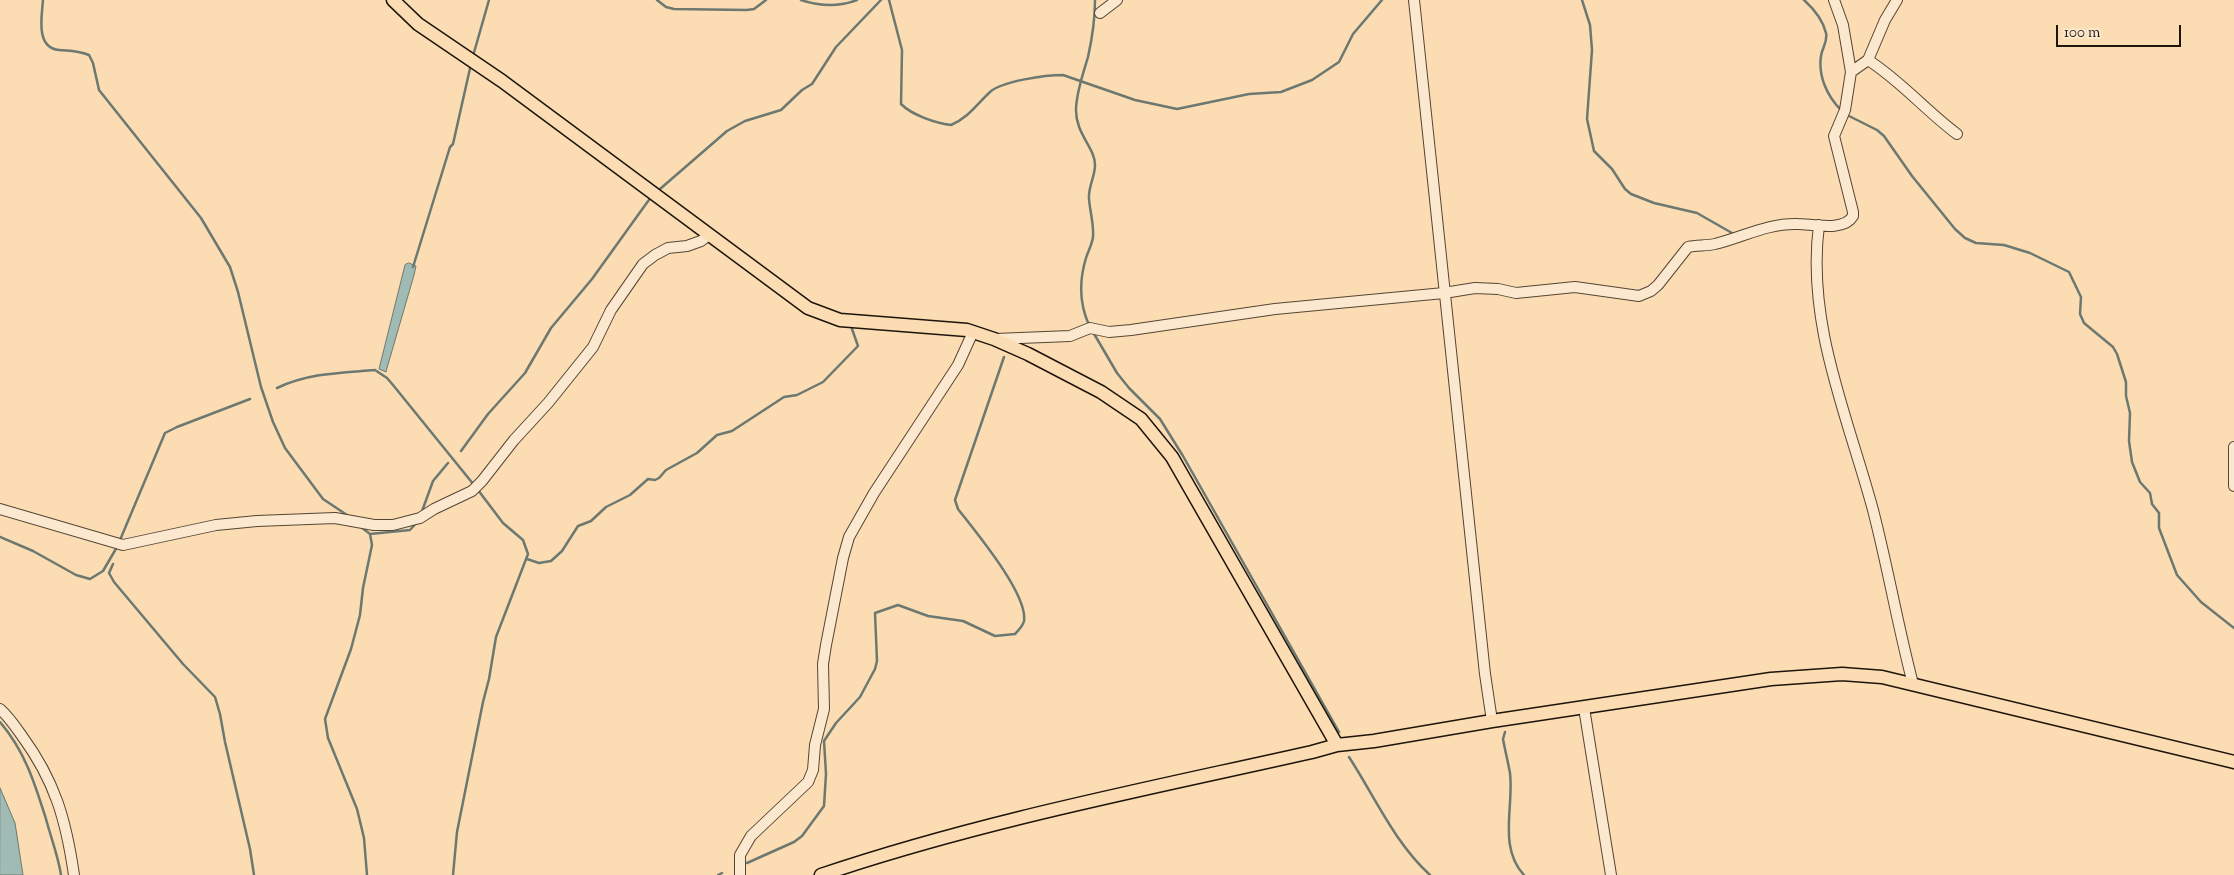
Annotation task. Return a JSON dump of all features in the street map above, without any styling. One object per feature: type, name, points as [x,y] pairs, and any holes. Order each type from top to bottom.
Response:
[{"type":"main road","points":[[393,0],[418,24],[502,81],[808,308],[830,318],[851,322],[912,325],[974,332],[1028,354],[1101,392],[1141,419],[1172,456],[1337,745]]},
{"type":"main road","points":[[821,875],[955,834],[1337,745],[1374,741],[1714,687],[1825,674],[1862,674],[1913,684],[2234,762]]},
{"type":"street","points":[[1100,13],[1118,0]]},
{"type":"street","points":[[1414,0],[1485,674],[1492,721]]},
{"type":"street","points":[[994,339],[1070,336],[1090,328],[1115,332],[1275,309],[1475,288],[1498,289],[1516,293],[1575,287],[1640,296],[1658,285],[1688,247],[1717,243],[1769,227],[1797,224],[1844,224],[1853,216],[1835,141],[1835,131],[1843,112],[1851,72],[1843,25],[1834,0]]},
{"type":"street","points":[[1851,72],[1868,60],[1885,20],[1897,0]]},
{"type":"street","points":[[1868,60],[1887,72],[1934,117],[1957,134]]},
{"type":"street","points":[[1819,225],[1816,264],[1821,325],[1884,552],[1893,602],[1913,684]]},
{"type":"street","points":[[0,509],[124,545],[216,525],[257,521],[335,518],[374,525],[393,525],[420,518],[472,490],[482,481],[514,440],[548,403],[593,347],[611,310],[643,264],[668,248],[687,246],[701,241],[709,235]]},
{"type":"street","points":[[740,875],[740,855],[751,836],[808,782],[813,770],[815,745],[824,709],[825,655],[843,558],[849,536],[874,493],[958,365],[974,332]]},
{"type":"street","points":[[2234,448],[2234,486]]},
{"type":"street","points":[[1584,708],[1612,875]]},
{"type":"street","points":[[0,709],[7,715],[37,756],[49,782],[67,830],[74,875]]},
{"type":"water","points":[[409,263],[416,266],[386,372],[379,369],[405,265]]},
{"type":"water","points":[[0,788],[15,823],[23,875],[0,875]]},
{"type":"waterway","points":[[43,0],[41,22],[43,37],[46,43],[51,48],[77,51],[89,55],[93,63],[99,90],[201,218],[230,267],[261,387],[273,422],[285,448],[323,499],[350,517]]},
{"type":"waterway","points":[[473,56],[489,0]]},
{"type":"waterway","points":[[657,0],[666,7],[674,9],[747,10],[754,9],[766,0]]},
{"type":"waterway","points":[[801,0],[829,5],[857,0]]},
{"type":"waterway","points":[[660,189],[727,131],[745,121],[781,110],[802,90],[812,84],[836,47],[881,0]]},
{"type":"waterway","points":[[889,0],[902,50],[901,104],[911,112],[924,118],[951,125],[967,115],[996,88],[1025,79],[1046,76],[1063,75],[1135,100],[1177,109],[1249,94],[1281,92],[1312,80],[1339,62],[1353,34],[1382,0]]},
{"type":"waterway","points":[[1089,325],[1083,308],[1081,284],[1093,237],[1089,195],[1095,165],[1092,152],[1079,125],[1076,108],[1079,88],[1091,43],[1095,0]]},
{"type":"waterway","points":[[1582,0],[1590,25],[1592,50],[1587,119],[1594,151],[1612,169],[1625,189],[1631,194],[1654,203],[1697,213],[1732,233]]},
{"type":"waterway","points":[[1804,0],[1818,15],[1825,28],[1826,39],[1820,63],[1822,78],[1828,92],[1841,110]]},
{"type":"waterway","points":[[413,267],[450,147],[453,144],[471,64]]},
{"type":"waterway","points":[[1847,115],[1877,130],[1884,136],[1912,176],[1955,229],[1965,238],[1976,243],[2004,245],[2030,253],[2069,272],[2081,297],[2080,314],[2084,323],[2113,347],[2117,354],[2126,382],[2126,396],[2130,413],[2129,441],[2132,462],[2140,482],[2150,493],[2152,504],[2159,513],[2159,528],[2177,575],[2201,602],[2234,628]]},
{"type":"waterway","points":[[461,451],[488,414],[525,373],[551,328],[592,279],[651,197]]},
{"type":"waterway","points":[[527,559],[539,563],[551,561],[562,551],[578,526],[591,521],[606,507],[630,495],[648,479],[655,480],[659,478],[666,470],[697,453],[717,435],[732,431],[784,397],[797,395],[823,382],[858,346],[852,329]]},
{"type":"waterway","points":[[1093,332],[1117,373],[1160,419],[1183,456],[1339,732]]},
{"type":"waterway","points":[[747,863],[794,842],[802,836],[824,806],[826,774],[824,741],[836,723],[860,697],[875,669],[877,661],[875,613],[898,605],[928,616],[963,621],[995,636],[1015,634],[1023,625],[1023,609],[1018,595],[999,563],[958,509],[955,500],[1004,357]]},
{"type":"waterway","points":[[277,388],[301,379],[337,373],[375,370],[387,378],[474,485]]},
{"type":"waterway","points":[[120,540],[165,433],[250,399]]},
{"type":"waterway","points":[[421,514],[433,481],[448,463]]},
{"type":"waterway","points":[[453,875],[457,832],[496,637],[528,554],[523,540],[503,523],[478,490]]},
{"type":"waterway","points":[[370,534],[410,530],[418,521]]},
{"type":"waterway","points":[[361,527],[370,534],[372,545],[363,588],[360,615],[351,649],[325,719],[328,738],[357,809],[364,838],[367,875]]},
{"type":"waterway","points":[[0,537],[33,551],[76,575],[90,579],[103,571],[117,547]]},
{"type":"waterway","points":[[113,564],[109,573],[114,582],[183,664],[215,697],[250,849],[254,875]]},
{"type":"waterway","points":[[0,722],[23,756],[33,781],[61,875]]},
{"type":"waterway","points":[[1505,732],[1503,739],[1511,786],[1509,839],[1511,852],[1516,864],[1524,875]]},
{"type":"waterway","points":[[1349,757],[1395,834],[1430,875]]},
{"type":"waterway","points":[[718,875],[722,873]]}]
